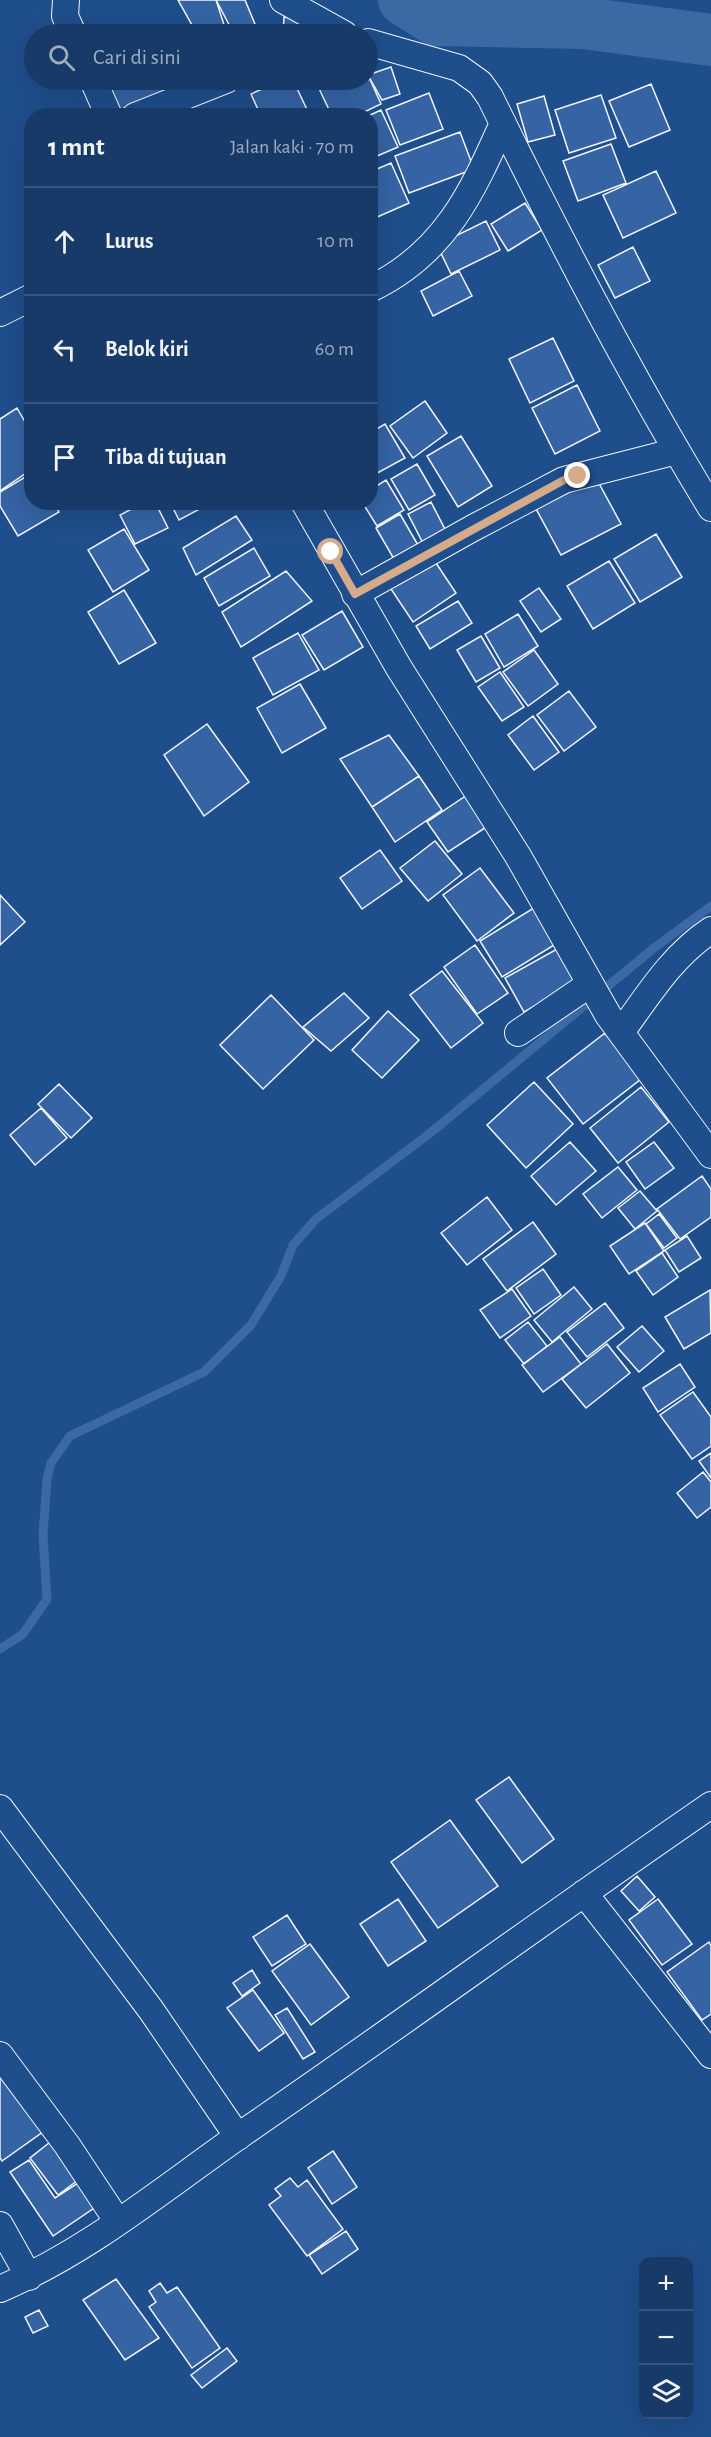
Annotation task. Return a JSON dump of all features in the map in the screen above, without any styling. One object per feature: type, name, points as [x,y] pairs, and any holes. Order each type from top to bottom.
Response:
[{"type":"street","points":[[66,0],[65,16],[69,24]]},
{"type":"street","points":[[283,0],[326,24]]},
{"type":"street","points":[[378,45],[459,68],[480,82],[490,97],[582,280],[711,508]]},
{"type":"street","points":[[97,90],[105,108]]},
{"type":"street","points":[[155,108],[201,90]]},
{"type":"street","points":[[378,284],[417,260],[461,210],[478,179],[503,123]]},
{"type":"street","points":[[0,313],[24,301]]},
{"type":"street","points":[[355,594],[564,480],[677,451]]},
{"type":"street","points":[[308,510],[355,594],[518,856],[591,987],[711,1155]]},
{"type":"street","points":[[615,1023],[692,942],[711,930]]},
{"type":"street","points":[[518,1033],[591,987]]},
{"type":"street","points":[[0,2289],[29,2277],[155,2198],[238,2137],[711,1805]]},
{"type":"street","points":[[0,1808],[151,2010],[238,2137]]},
{"type":"street","points":[[584,1893],[711,2055]]},
{"type":"street","points":[[0,2055],[66,2145],[118,2222]]},
{"type":"street","points":[[0,2225],[29,2277]]},
{"type":"building","points":[[178,0],[216,0],[224,24],[191,24]]},
{"type":"building","points":[[216,0],[245,0],[255,24],[229,24]]},
{"type":"building","points":[[284,17],[303,20],[303,24],[284,24]]},
{"type":"building","points":[[391,67],[400,94],[382,100],[376,90],[378,72]]},
{"type":"building","points":[[651,84],[670,130],[629,147],[609,101]]},
{"type":"building","points":[[109,90],[166,90],[125,108],[119,108]]},
{"type":"building","points":[[260,90],[298,90],[306,108],[257,108],[251,94]]},
{"type":"building","points":[[320,90],[375,90],[381,104],[373,108],[328,108]]},
{"type":"building","points":[[429,93],[443,129],[400,145],[386,110]]},
{"type":"building","points":[[601,95],[616,138],[569,153],[555,110]]},
{"type":"building","points":[[544,96],[555,135],[528,142],[517,104]]},
{"type":"building","points":[[381,110],[398,147],[378,156],[378,111]]},
{"type":"building","points":[[460,132],[474,169],[409,193],[395,156]]},
{"type":"building","points":[[611,144],[626,183],[578,201],[563,161]]},
{"type":"building","points":[[391,163],[409,203],[378,217],[378,169]]},
{"type":"building","points":[[656,171],[676,213],[623,238],[603,195]]},
{"type":"building","points":[[525,203],[542,230],[508,251],[491,224]]},
{"type":"building","points":[[486,221],[500,250],[451,274],[437,245]]},
{"type":"building","points":[[633,247],[650,281],[615,298],[598,265]]},
{"type":"building","points":[[459,271],[472,296],[433,316],[421,291]]},
{"type":"building","points":[[553,338],[574,381],[530,403],[509,359]]},
{"type":"building","points":[[577,385],[600,431],[555,454],[532,408]]},
{"type":"building","points":[[425,401],[447,433],[413,458],[390,426]]},
{"type":"building","points":[[17,408],[24,420],[24,474],[0,491],[0,419]]},
{"type":"building","points":[[385,424],[405,458],[378,473],[378,428]]},
{"type":"building","points":[[461,436],[492,486],[458,507],[427,456]]},
{"type":"building","points":[[417,464],[435,495],[409,510],[391,479]]},
{"type":"building","points":[[595,476],[621,524],[561,555],[535,507]]},
{"type":"building","points":[[24,478],[24,510],[58,510],[59,512],[18,536],[0,506],[0,492]]},
{"type":"building","points":[[386,480],[404,510],[377,526],[367,510],[378,510],[378,485]]},
{"type":"building","points":[[431,502],[449,537],[426,549],[408,514]]},
{"type":"building","points":[[130,510],[159,510],[168,528],[135,544],[120,515]]},
{"type":"building","points":[[174,510],[198,510],[179,520]]},
{"type":"building","points":[[400,514],[422,552],[398,566],[376,528]]},
{"type":"building","points":[[236,516],[252,540],[196,575],[183,548]]},
{"type":"building","points":[[124,529],[149,570],[113,592],[88,550]]},
{"type":"building","points":[[656,534],[682,577],[640,602],[614,559]]},
{"type":"building","points":[[254,548],[270,576],[219,606],[204,578]]},
{"type":"building","points":[[432,557],[456,593],[413,622],[389,586]]},
{"type":"building","points":[[609,561],[635,603],[593,629],[567,586]]},
{"type":"building","points":[[286,571],[312,601],[241,647],[222,612]]},
{"type":"building","points":[[539,588],[561,619],[541,632],[520,601]]},
{"type":"building","points":[[124,590],[156,643],[119,664],[88,612]]},
{"type":"building","points":[[458,601],[472,623],[430,649],[416,626]]},
{"type":"building","points":[[342,611],[363,647],[324,670],[302,635]]},
{"type":"building","points":[[518,614],[538,646],[504,667],[485,634]]},
{"type":"building","points":[[298,633],[319,670],[273,695],[253,658]]},
{"type":"building","points":[[481,636],[500,668],[476,682],[457,650]]},
{"type":"building","points":[[534,650],[558,684],[528,706],[503,672]]},
{"type":"building","points":[[500,672],[524,707],[502,721],[478,687]]},
{"type":"building","points":[[300,684],[326,728],[282,753],[257,708]]},
{"type":"building","points":[[569,691],[596,727],[564,751],[537,715]]},
{"type":"building","points":[[533,716],[559,752],[534,770],[508,735]]},
{"type":"building","points":[[207,724],[249,782],[204,816],[164,755]]},
{"type":"building","points":[[389,735],[419,776],[372,807],[340,759]]},
{"type":"building","points":[[419,776],[442,810],[395,842],[372,807]]},
{"type":"building","points":[[470,793],[491,824],[448,852],[427,822]]},
{"type":"building","points":[[435,841],[462,874],[428,901],[400,868]]},
{"type":"building","points":[[380,850],[402,881],[362,909],[340,878]]},
{"type":"building","points":[[480,868],[514,913],[477,941],[443,895]]},
{"type":"building","points":[[0,895],[25,922],[0,945]]},
{"type":"building","points":[[537,906],[559,942],[502,977],[480,941]]},
{"type":"building","points":[[475,945],[508,993],[477,1014],[444,967]]},
{"type":"building","points":[[557,949],[576,984],[524,1012],[505,978]]},
{"type":"building","points":[[442,971],[483,1023],[451,1048],[410,995]]},
{"type":"building","points":[[344,993],[369,1018],[331,1051],[303,1027]]},
{"type":"building","points":[[271,995],[314,1040],[263,1089],[220,1045]]},
{"type":"building","points":[[388,1011],[419,1040],[382,1078],[352,1050]]},
{"type":"building","points":[[605,1033],[641,1079],[583,1124],[547,1078]]},
{"type":"building","points":[[534,1082],[573,1124],[526,1168],[487,1125]]},
{"type":"building","points":[[59,1084],[92,1118],[71,1138],[38,1104]]},
{"type":"building","points":[[641,1087],[669,1122],[618,1163],[590,1128]]},
{"type":"building","points":[[41,1108],[67,1138],[35,1165],[10,1135]]},
{"type":"building","points":[[570,1142],[596,1171],[556,1205],[531,1176]]},
{"type":"building","points":[[654,1142],[674,1168],[645,1189],[626,1162]]},
{"type":"building","points":[[618,1167],[637,1190],[602,1218],[583,1194]]},
{"type":"building","points":[[702,1176],[711,1189],[711,1217],[680,1239],[657,1209]]},
{"type":"building","points":[[640,1191],[657,1211],[635,1229],[618,1208]]},
{"type":"building","points":[[487,1197],[512,1230],[467,1265],[441,1233]]},
{"type":"building","points":[[659,1214],[677,1238],[664,1248],[646,1224]]},
{"type":"building","points":[[533,1222],[556,1254],[507,1291],[483,1259]]},
{"type":"building","points":[[645,1223],[664,1251],[629,1274],[610,1246]]},
{"type":"building","points":[[687,1236],[701,1258],[679,1272],[665,1250]]},
{"type":"building","points":[[662,1253],[678,1277],[653,1295],[636,1271]]},
{"type":"building","points":[[543,1269],[561,1295],[534,1314],[516,1288]]},
{"type":"building","points":[[574,1287],[592,1309],[552,1342],[534,1320]]},
{"type":"building","points":[[512,1289],[531,1316],[500,1338],[480,1310]]},
{"type":"building","points":[[710,1290],[711,1333],[684,1349],[665,1317]]},
{"type":"building","points":[[605,1303],[624,1328],[587,1357],[567,1332]]},
{"type":"building","points":[[528,1322],[547,1346],[524,1364],[505,1340]]},
{"type":"building","points":[[642,1326],[664,1351],[639,1372],[617,1347]]},
{"type":"building","points":[[560,1337],[581,1364],[543,1392],[522,1365]]},
{"type":"building","points":[[607,1344],[630,1373],[586,1408],[562,1379]]},
{"type":"building","points":[[680,1364],[695,1387],[658,1412],[643,1388]]},
{"type":"building","points":[[693,1392],[711,1417],[711,1446],[692,1459],[660,1415]]},
{"type":"building","points":[[711,1453],[711,1478],[699,1461]]},
{"type":"building","points":[[703,1472],[711,1482],[711,1507],[697,1518],[677,1493]]},
{"type":"building","points":[[509,1777],[554,1839],[522,1863],[476,1800]]},
{"type":"building","points":[[450,1820],[498,1886],[438,1928],[391,1862]]},
{"type":"building","points":[[637,1876],[655,1897],[639,1911],[621,1891]]},
{"type":"building","points":[[398,1899],[426,1941],[388,1966],[360,1924]]},
{"type":"building","points":[[658,1899],[692,1944],[662,1965],[629,1920]]},
{"type":"building","points":[[287,1915],[306,1944],[272,1966],[253,1937]]},
{"type":"building","points":[[709,1942],[711,1946],[711,2014],[702,2020],[667,1972]]},
{"type":"building","points":[[310,1944],[349,1997],[311,2025],[272,1971]]},
{"type":"building","points":[[252,1970],[260,1983],[242,1996],[233,1983]]},
{"type":"building","points":[[253,1990],[284,2033],[259,2051],[227,2008]]},
{"type":"building","points":[[287,2008],[315,2052],[303,2059],[275,2015]]},
{"type":"building","points":[[0,2064],[47,2129],[2,2161],[0,2158]]},
{"type":"building","points":[[54,2139],[82,2177],[58,2195],[30,2158]]},
{"type":"building","points":[[333,2151],[357,2187],[332,2204],[308,2168]]},
{"type":"building","points":[[29,2160],[55,2198],[81,2181],[97,2206],[53,2236],[10,2172]]},
{"type":"building","points":[[290,2178],[298,2187],[307,2180],[343,2229],[307,2256],[269,2205],[281,2196],[275,2189]]},
{"type":"building","points":[[346,2231],[358,2249],[322,2274],[309,2255]]},
{"type":"building","points":[[116,2279],[159,2338],[125,2360],[83,2300]]},
{"type":"building","points":[[160,2283],[167,2293],[177,2287],[220,2348],[192,2368],[149,2307],[156,2302],[149,2291]]},
{"type":"building","points":[[39,2310],[48,2326],[33,2333],[25,2317]]},
{"type":"building","points":[[227,2348],[237,2361],[202,2388],[191,2375]]},
{"type":"waterway","points":[[404,0],[436,20],[583,23],[711,40]]},
{"type":"waterway","points":[[0,1649],[23,1634],[47,1599],[43,1535],[47,1479],[51,1463],[70,1436],[204,1372],[251,1325],[281,1276],[293,1245],[316,1219],[429,1134],[654,948],[711,906]]},
{"type":"route","points":[[331,552],[355,594],[473,528],[564,480],[578,476]]}]
